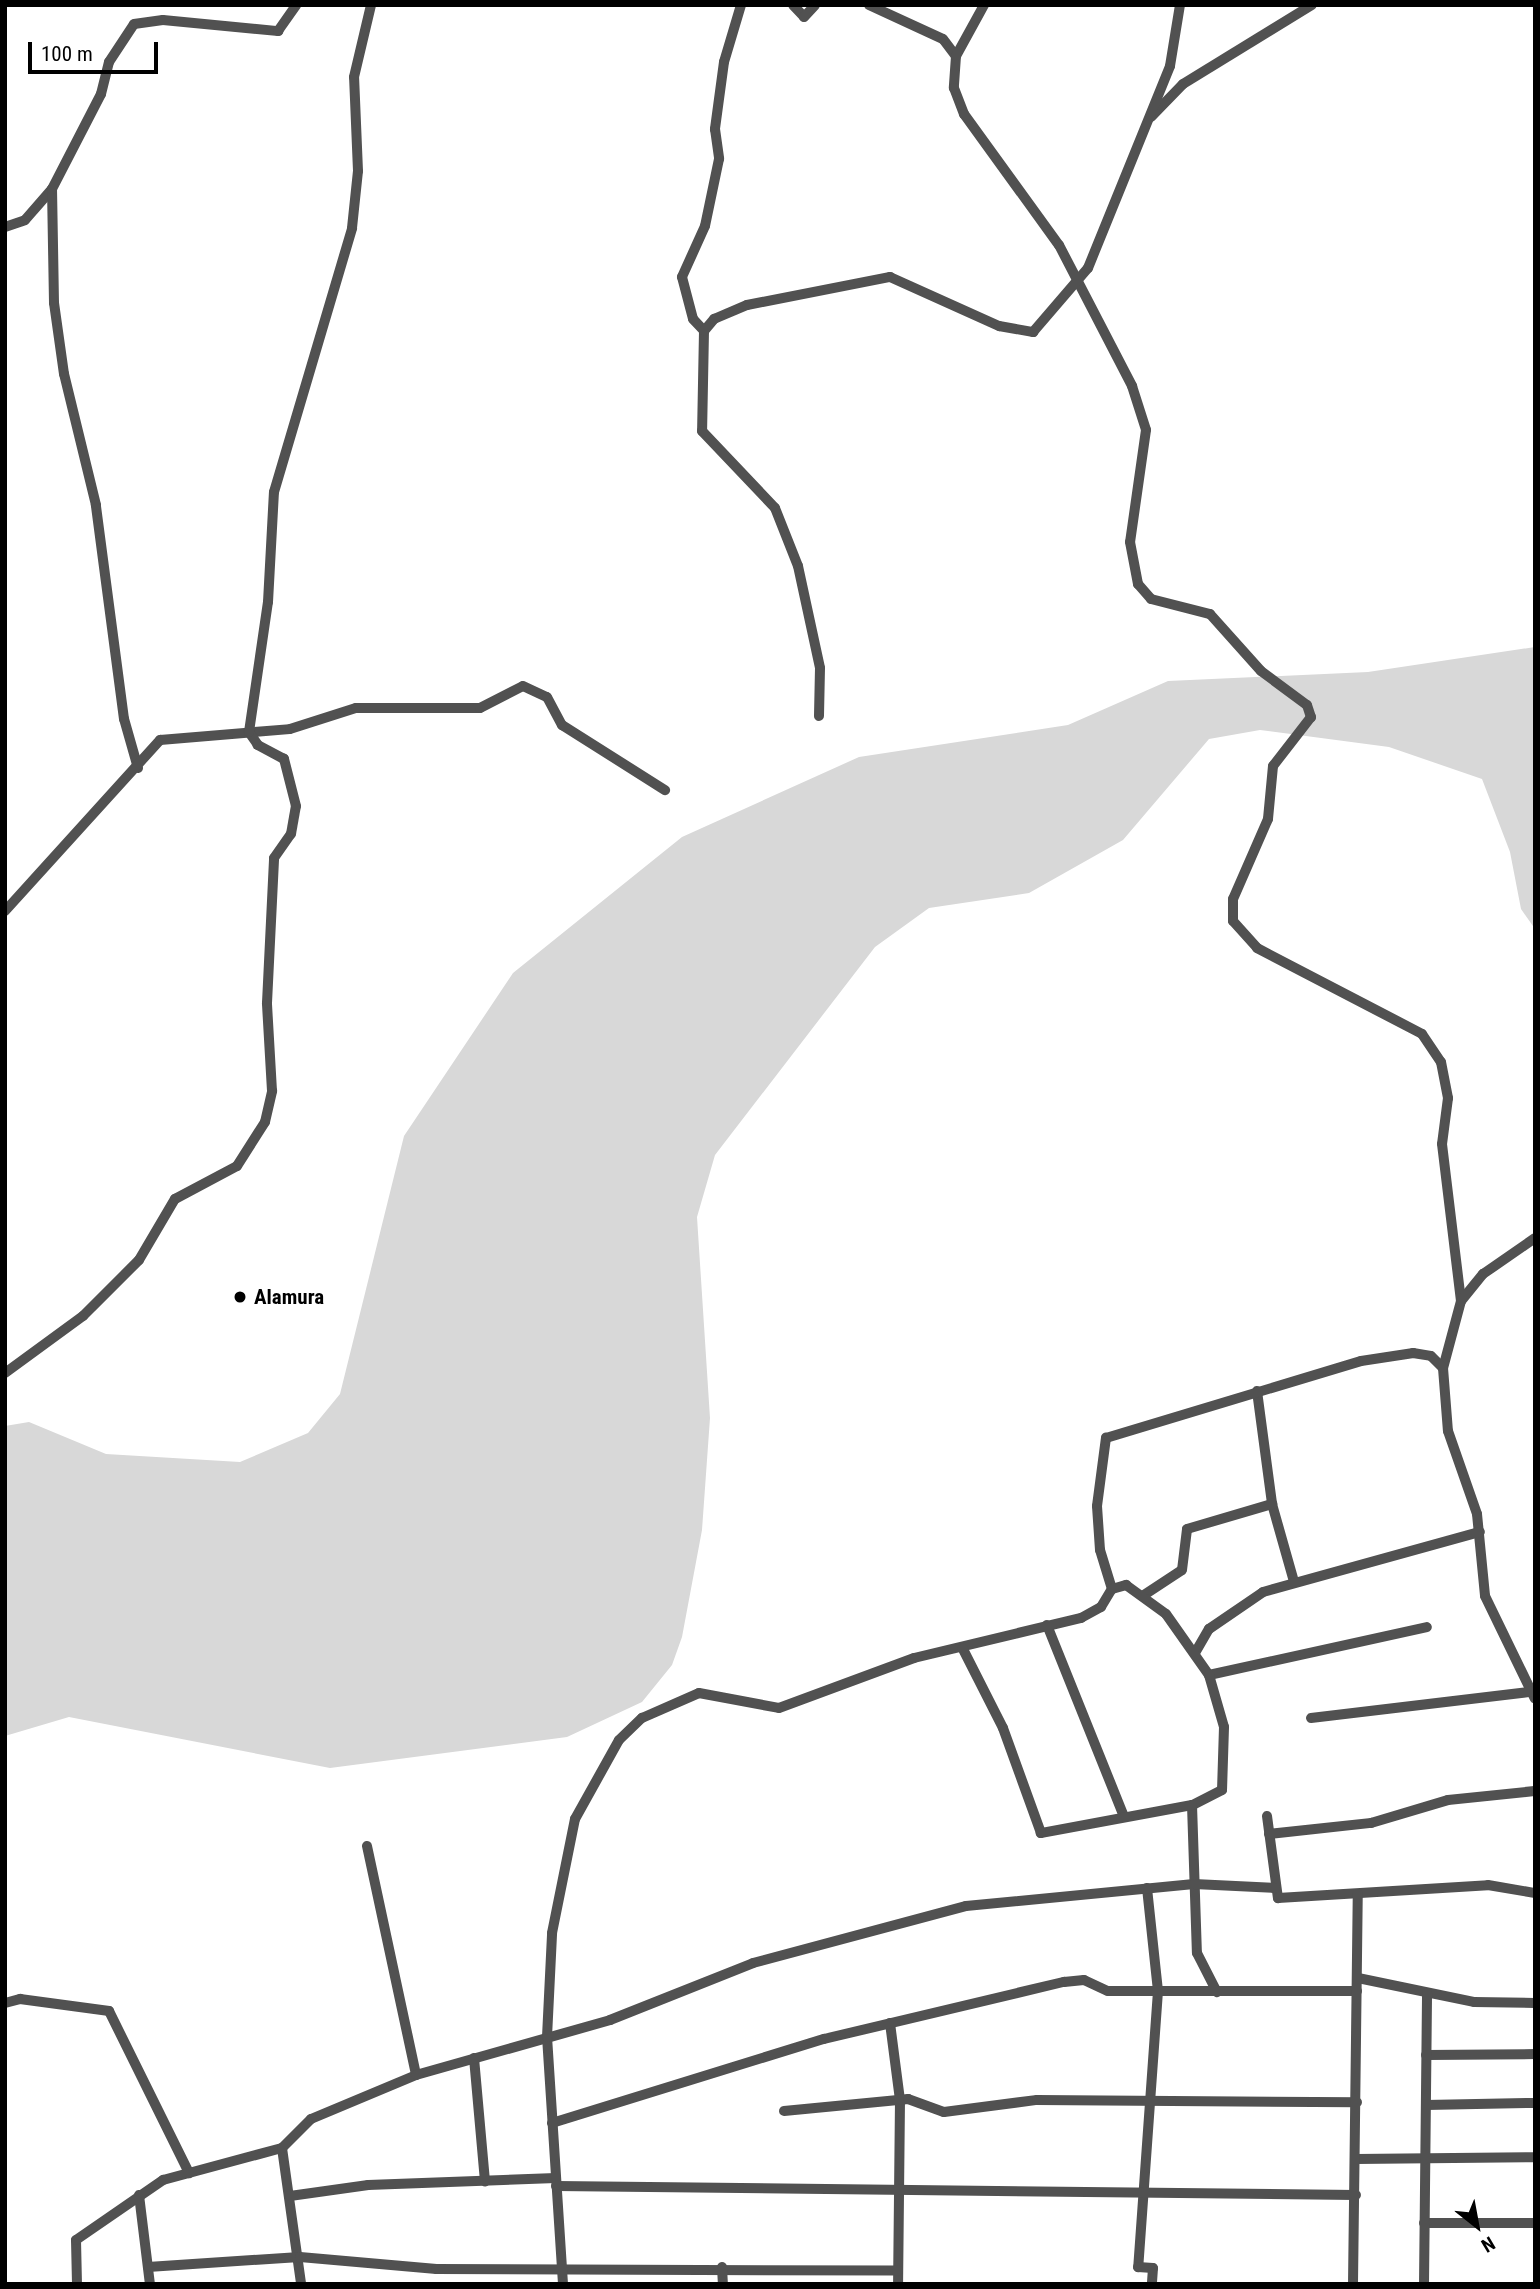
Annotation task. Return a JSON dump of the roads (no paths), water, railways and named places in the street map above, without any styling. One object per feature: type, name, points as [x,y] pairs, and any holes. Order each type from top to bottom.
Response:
[{"type":"street","points":[[5,227],[25,220],[52,189],[101,93],[109,62],[135,24],[163,20],[278,32],[296,5]]},
{"type":"street","points":[[5,1373],[83,1316],[139,1260],[175,1199],[237,1166],[265,1122],[272,1091],[267,1003],[274,858],[291,834],[296,806],[284,759],[258,745],[249,732],[268,602],[274,492],[352,228],[358,171],[354,77],[371,5]]},
{"type":"street","points":[[704,331],[693,319],[682,277],[705,226],[719,159],[718,102],[740,5]]},
{"type":"street","points":[[793,5],[804,17],[815,5]]},
{"type":"street","points":[[869,5],[943,39],[956,56]]},
{"type":"street","points":[[984,5],[956,56],[954,88],[964,114],[1033,203],[1132,386],[1146,430],[1130,542],[1138,584],[1151,599],[1210,614],[1261,671],[1307,705],[1311,717],[1273,766],[1268,819],[1233,899],[1233,921],[1257,948],[1433,1045],[1447,1082],[1442,1144],[1461,1301],[1443,1368],[1448,1430],[1480,1532],[1485,1597],[1533,1695],[1311,1718]]},
{"type":"street","points":[[819,716],[820,668],[798,566],[775,508],[702,430],[704,331],[714,318],[747,305],[890,277],[999,326],[1033,332],[1079,285],[1170,66],[1180,5]]},
{"type":"street","points":[[1146,122],[1183,84],[1312,5]]},
{"type":"street","points":[[52,189],[54,303],[63,362],[96,505],[124,719],[138,768]]},
{"type":"street","points":[[5,911],[138,768],[159,740],[290,729],[356,708],[480,708],[523,686],[547,697],[562,725],[665,790]]},
{"type":"street","points":[[1461,1301],[1483,1275],[1535,1238]]},
{"type":"street","points":[[1112,1589],[1100,1550],[1097,1506],[1104,1440],[1257,1391],[1399,1354],[1432,1356],[1443,1368]]},
{"type":"street","points":[[1257,1391],[1272,1504],[1294,1582]]},
{"type":"street","points":[[1144,1595],[1182,1570],[1187,1529],[1272,1504]]},
{"type":"street","points":[[1195,1653],[1231,1610],[1294,1582],[1480,1532]]},
{"type":"street","points":[[563,2284],[547,2038],[565,1850],[575,1819],[628,1730],[688,1695],[718,1693],[763,1709],[779,1707],[897,1663],[963,1649],[1094,1613],[1112,1589],[1132,1586],[1144,1595],[1195,1653],[1209,1675],[1224,1727],[1225,1779],[1217,1794],[1192,1805],[1123,1814],[1053,1835],[1040,1831],[1003,1728],[963,1649]]},
{"type":"street","points":[[1047,1625],[1123,1814]]},
{"type":"street","points":[[1209,1675],[1427,1627]]},
{"type":"street","points":[[1269,1834],[1371,1823],[1448,1800],[1535,1791]]},
{"type":"street","points":[[1192,1805],[1197,1953],[1217,1992]]},
{"type":"street","points":[[1267,1816],[1275,1888],[1282,1898],[1488,1885],[1535,1893]]},
{"type":"street","points":[[367,1846],[416,2075]]},
{"type":"street","points":[[77,2284],[76,2240],[139,2195],[189,2173],[282,2148],[311,2119],[416,2075],[610,2020],[752,1963],[855,1933],[966,1906],[1194,1884],[1275,1888]]},
{"type":"street","points":[[1147,1888],[1158,1991],[1152,2102],[1139,2193],[1138,2267],[1153,2268],[1152,2284]]},
{"type":"street","points":[[1353,2284],[1358,1894]]},
{"type":"street","points":[[1357,1978],[1474,2002],[1535,2003]]},
{"type":"street","points":[[552,2123],[890,2023],[1076,1980],[1108,1991],[1357,1991]]},
{"type":"street","points":[[1424,2284],[1427,1993]]},
{"type":"street","points":[[5,2003],[20,1999],[109,2011],[189,2173]]},
{"type":"street","points":[[890,2023],[900,2100],[898,2284]]},
{"type":"street","points":[[1426,2055],[1535,2054]]},
{"type":"street","points":[[474,2058],[485,2182]]},
{"type":"street","points":[[784,2111],[900,2100],[921,2101],[940,2112],[998,2101],[1357,2102]]},
{"type":"street","points":[[1426,2105],[1535,2103]]},
{"type":"street","points":[[282,2148],[300,2257],[301,2284]]},
{"type":"street","points":[[1356,2159],[1535,2157]]},
{"type":"street","points":[[290,2196],[356,2186],[485,2182],[1356,2195]]},
{"type":"street","points":[[139,2195],[150,2284]]},
{"type":"street","points":[[1424,2223],[1535,2223]]},
{"type":"street","points":[[148,2267],[300,2257],[436,2269],[722,2267],[898,2271]]},
{"type":"street","points":[[722,2267],[723,2284]]},
{"type":"place","name":"Alamura","points":[[240,1297]]}]
